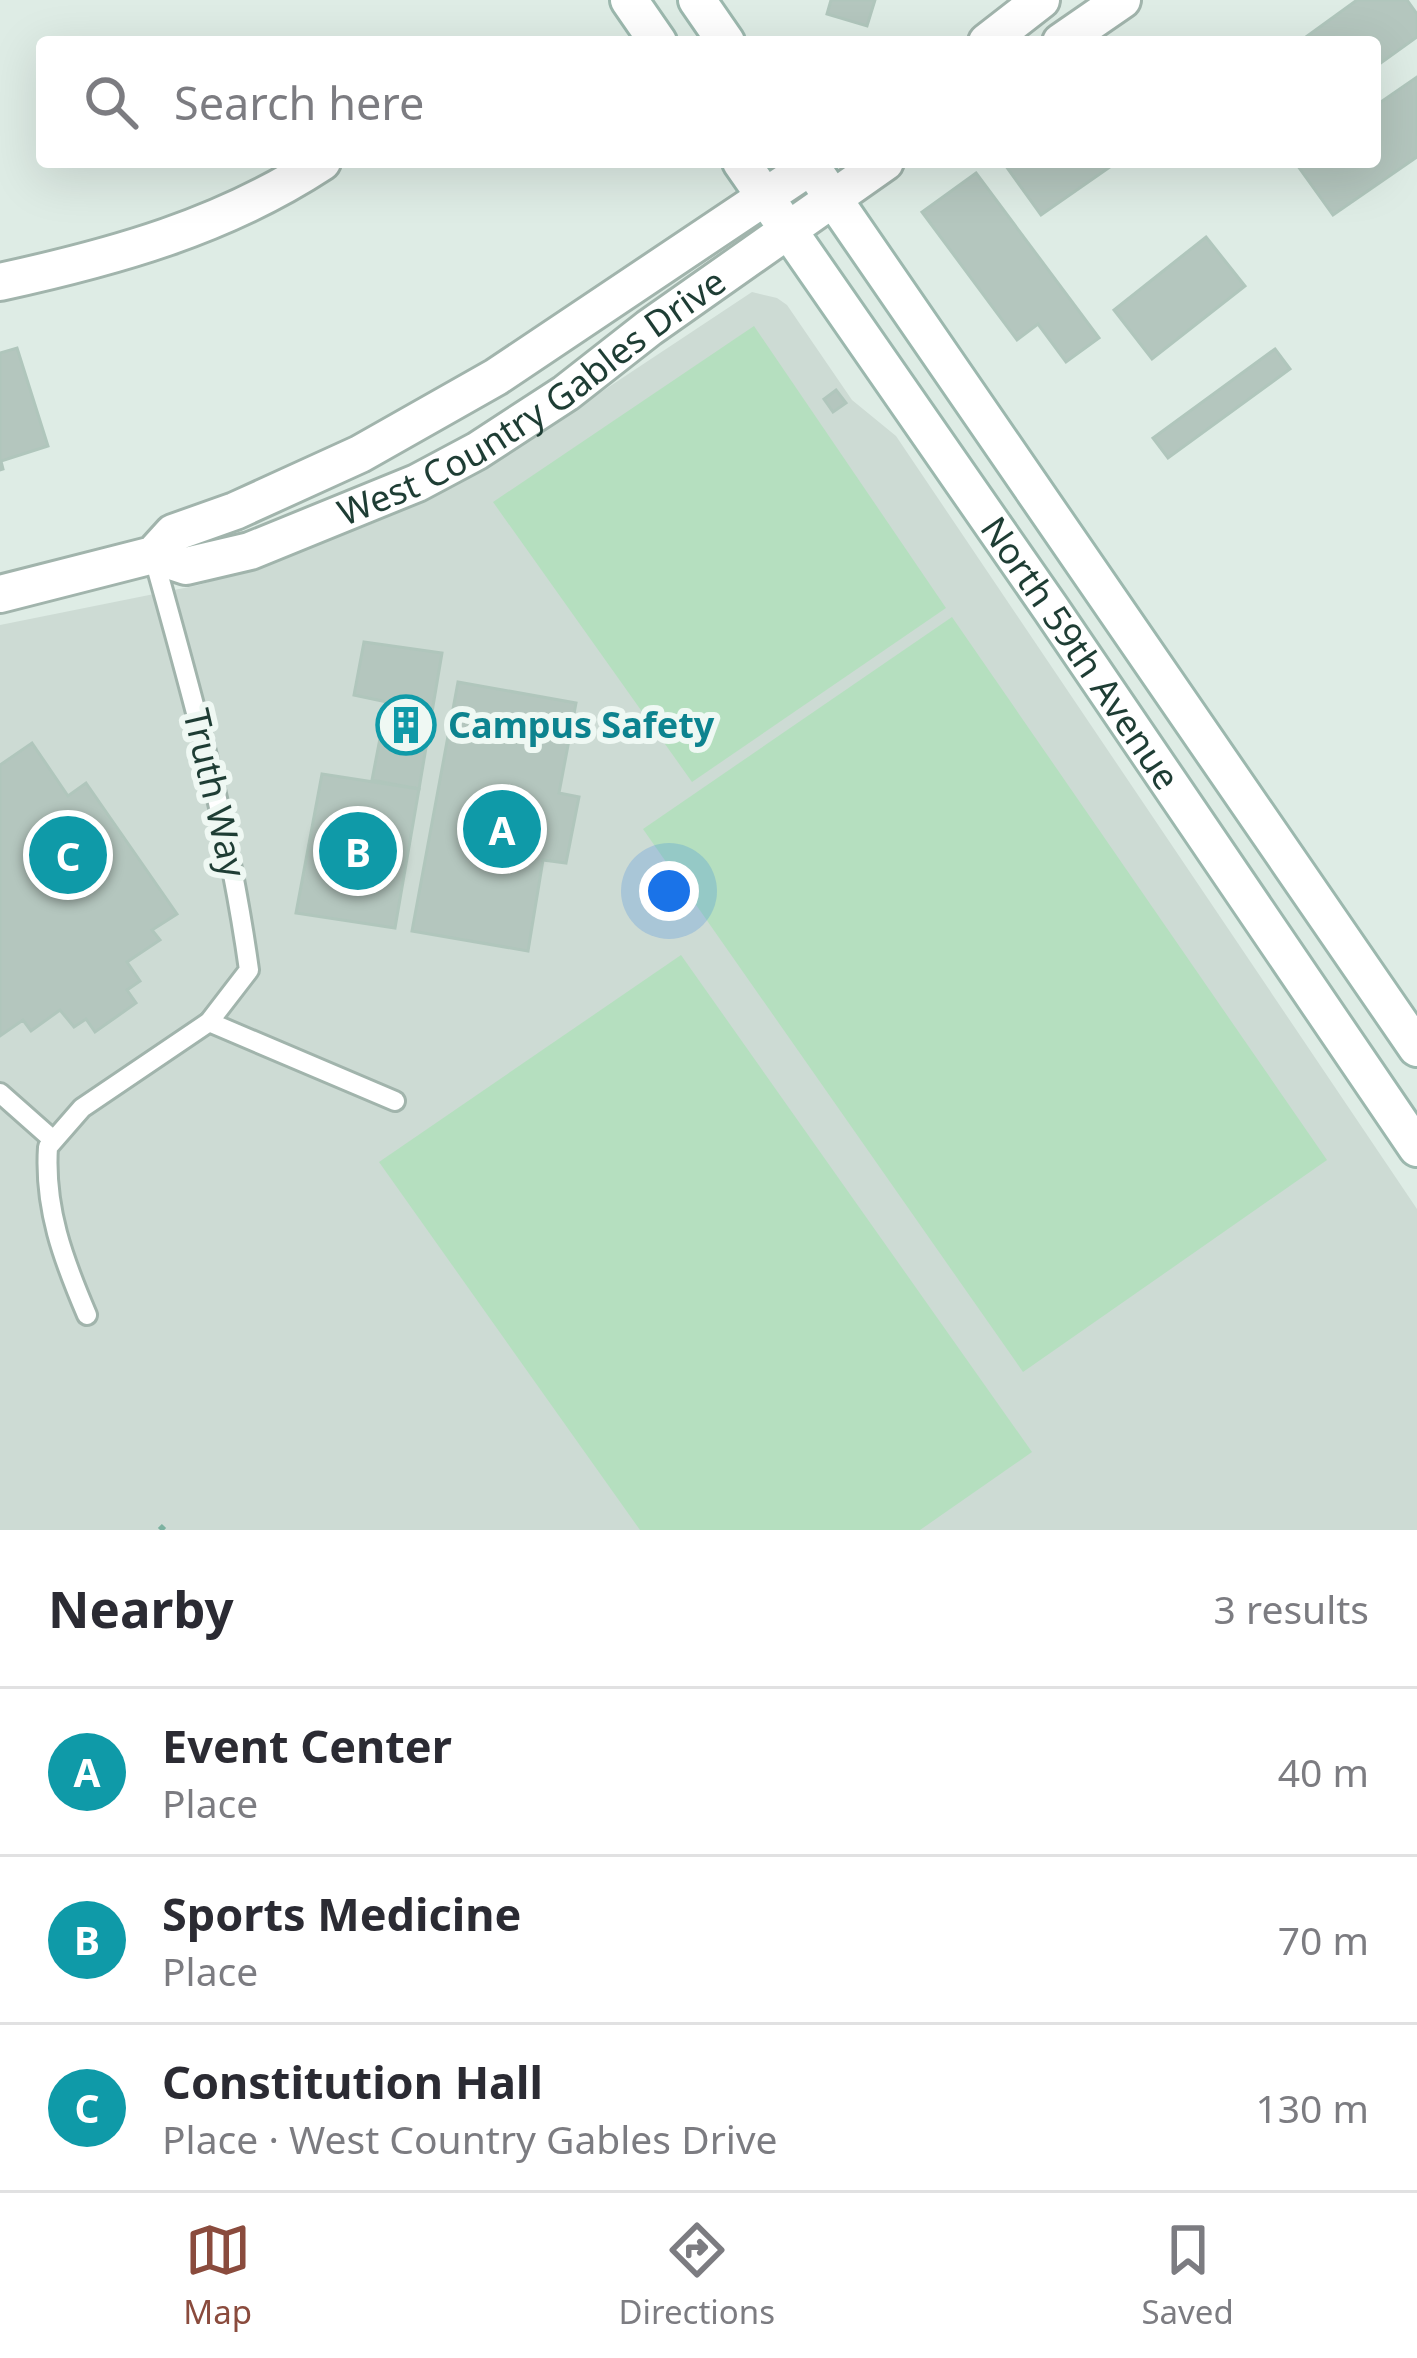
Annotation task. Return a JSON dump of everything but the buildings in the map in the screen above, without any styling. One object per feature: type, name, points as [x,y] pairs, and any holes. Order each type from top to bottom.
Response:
[{"type":"main road","points":[[629,0],[654,36]]},
{"type":"main road","points":[[697,0],[722,36]]},
{"type":"main road","points":[[995,36],[1041,0]]},
{"type":"main road","points":[[1070,36],[1123,0]]},
{"type":"main road","points":[[0,282],[107,258],[228,217],[312,168]]},
{"type":"main road","name":"North 59th Avenue","points":[[745,168],[1417,1148]]},
{"type":"main road","name":"West Country Gables Drive","points":[[153,555],[173,533],[310,478],[436,413],[805,168]]},
{"type":"main road","name":"North 59th Avenue","points":[[815,168],[1417,1048]]},
{"type":"main road","name":"West Country Gables Drive","points":[[0,594],[153,555],[186,566],[250,551],[417,483],[477,451],[566,393],[649,328],[876,168]]},
{"type":"lane","name":"Truth Way","points":[[52,1139],[82,1108],[209,1022],[248,970],[235,869],[217,789],[153,555]]},
{"type":"lane","points":[[209,1022],[395,1100]]},
{"type":"lane","points":[[0,1093],[52,1139],[48,1198],[66,1267],[87,1315]]},
{"type":"shaded area","points":[[752,292],[787,305],[852,400],[896,436],[1417,1209],[1417,1530],[0,1530],[0,625],[199,585],[376,522],[488,467]]},
{"type":"green space","points":[[754,326],[946,608],[692,782],[493,502]]},
{"type":"green space","points":[[952,617],[1327,1160],[1023,1372],[643,829]]},
{"type":"green space","points":[[681,955],[1032,1452],[920,1530],[640,1530],[379,1162]]},
{"type":"place","name":"Campus Safety","points":[[406,725]]},
{"type":"place","name":"Event Center","points":[[502,829]]},
{"type":"place","name":"Sports Medicine","points":[[358,851]]},
{"type":"place","name":"Constitution Hall","points":[[68,855]]}]
